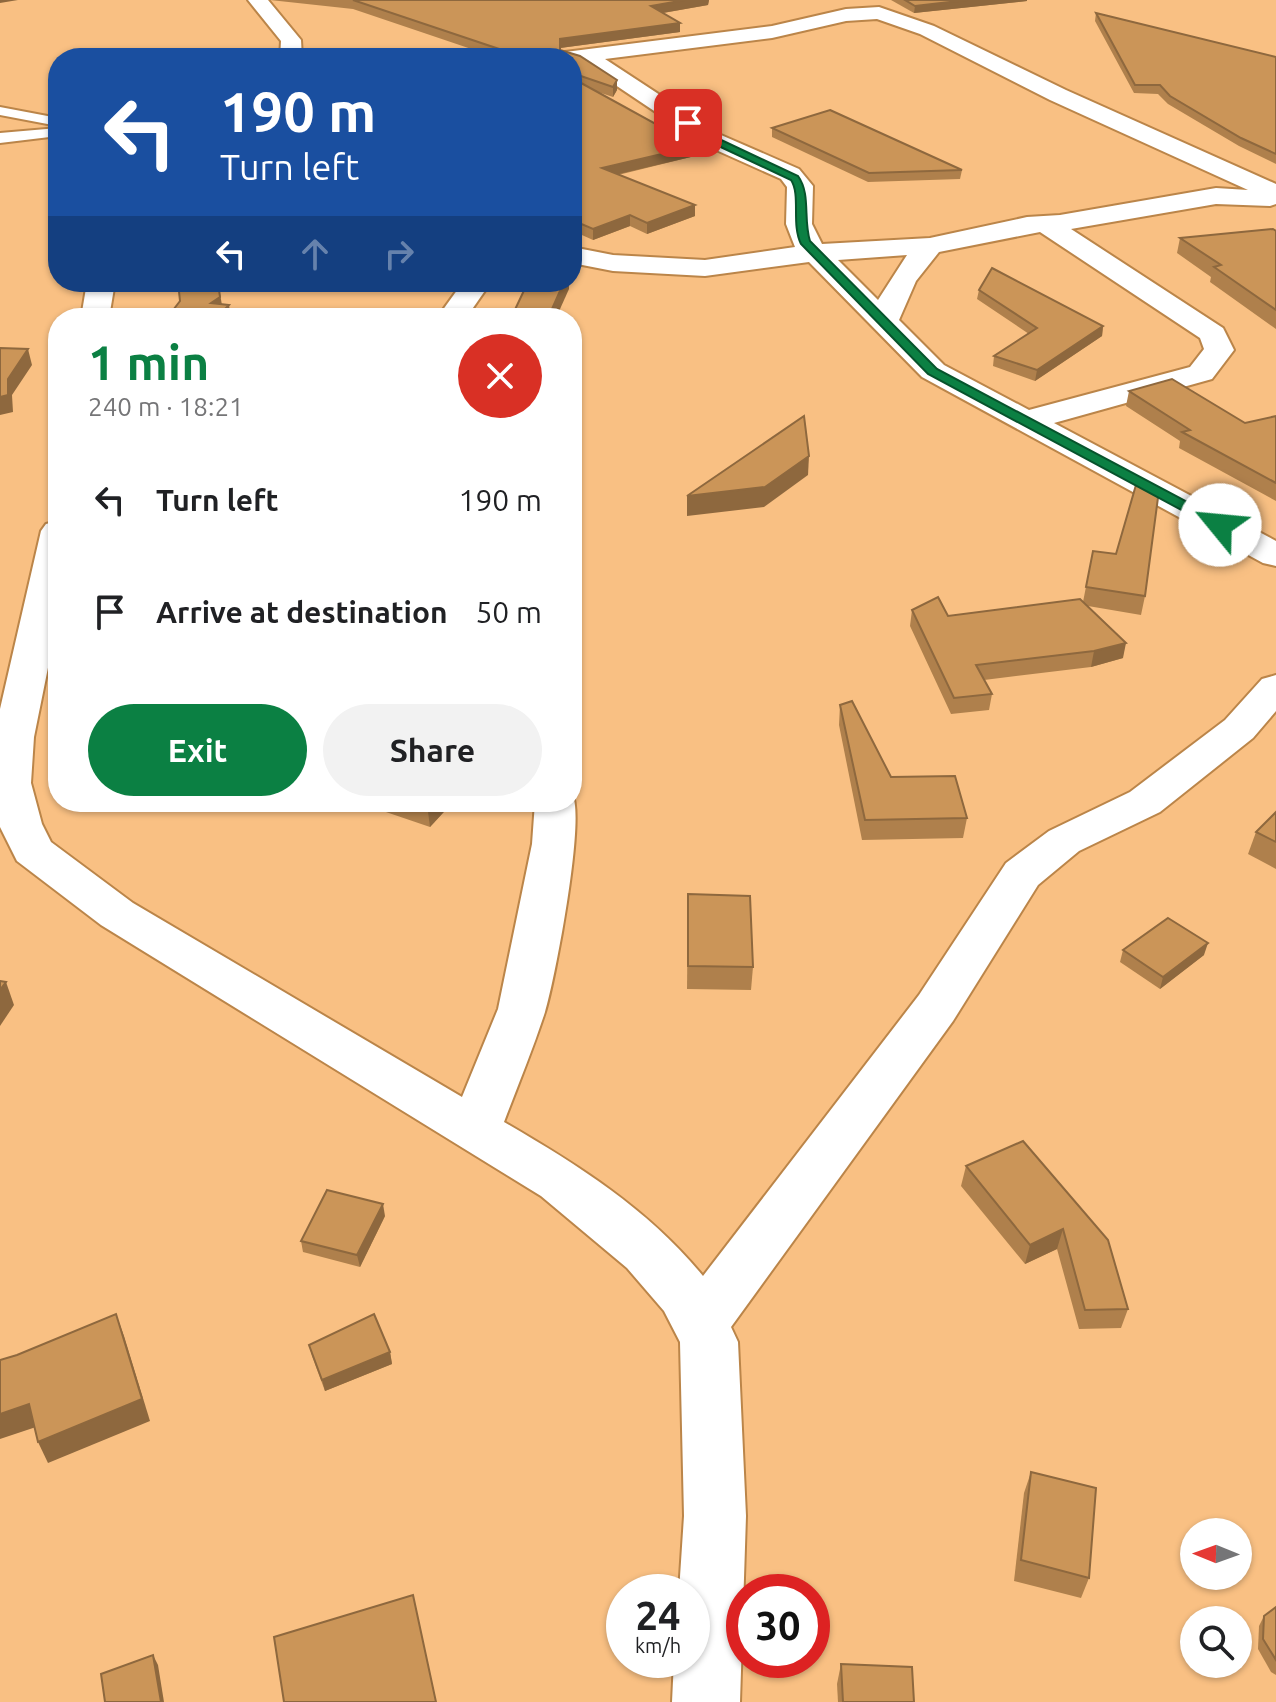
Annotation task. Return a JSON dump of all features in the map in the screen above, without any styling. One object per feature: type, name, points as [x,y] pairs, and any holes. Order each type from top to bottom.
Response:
[{"type":"street","points":[[258,0],[291,40],[291,48]]},
{"type":"street","points":[[582,56],[772,32],[846,15],[879,13],[927,30],[1058,95],[1276,196]]},
{"type":"street","points":[[582,62],[713,140],[790,174],[800,186],[799,224],[813,253],[933,371],[1276,555]]},
{"type":"street","points":[[705,268],[813,253],[930,246],[1216,196],[1276,196]]},
{"type":"street","points":[[1025,421],[1201,373],[1219,350],[1213,334],[1045,224]]},
{"type":"street","points":[[884,322],[890,301],[914,262],[930,246]]},
{"type":"street","points":[[582,257],[613,263],[705,268],[795,279],[853,291]]},
{"type":"street","points":[[48,578],[14,737],[10,783],[20,824],[33,851],[117,914],[560,1181],[608,1216],[658,1265],[702,1321],[709,1342],[715,1516],[706,1702]]},
{"type":"street","points":[[702,1321],[936,1008],[1022,874],[1064,841],[1145,802],[1239,729],[1276,687]]},
{"type":"street","points":[[475,1130],[522,1009],[554,844],[556,812]]},
{"type":"lane","points":[[0,111],[48,120]]},
{"type":"lane","points":[[0,138],[48,133]]},
{"type":"building","points":[[353,0],[685,0],[651,6],[680,23],[560,39],[560,48],[496,48]]},
{"type":"building","points":[[905,0],[967,0],[915,6]]},
{"type":"building","points":[[1096,13],[1276,57],[1276,154],[1241,138],[1170,96],[1160,85],[1135,85]]},
{"type":"building","points":[[582,57],[617,80],[613,87],[582,76]]},
{"type":"building","points":[[582,83],[696,146],[602,168],[695,205],[647,223],[630,215],[593,229],[582,224]]},
{"type":"building","points":[[830,110],[962,170],[869,173],[772,128]]},
{"type":"building","points":[[1276,231],[1276,310],[1214,267],[1221,265],[1180,238]]},
{"type":"building","points":[[992,268],[1103,326],[1037,370],[994,356],[1037,328],[979,290]]},
{"type":"building","points":[[179,292],[219,292],[220,297],[211,303],[229,305],[226,308],[175,308],[180,301]]},
{"type":"building","points":[[523,292],[560,292],[552,308],[516,308]]},
{"type":"building","points":[[0,348],[28,349],[8,379],[8,395],[0,397]]},
{"type":"building","points":[[1172,379],[1245,423],[1276,416],[1276,483],[1182,432],[1190,430],[1129,391]]},
{"type":"building","points":[[804,416],[809,456],[765,487],[687,496]]},
{"type":"building","points":[[1138,478],[1159,490],[1145,596],[1086,587],[1093,551],[1116,554]]},
{"type":"building","points":[[938,597],[948,616],[1080,599],[1126,643],[1094,651],[976,665],[992,694],[954,698],[912,610]]},
{"type":"building","points":[[852,701],[891,777],[955,776],[967,818],[865,820],[840,705]]},
{"type":"building","points":[[1276,812],[1276,842],[1256,832]]},
{"type":"building","points":[[688,894],[750,896],[753,967],[688,966]]},
{"type":"building","points":[[1168,918],[1208,943],[1163,977],[1123,950]]},
{"type":"building","points":[[1023,1141],[1108,1240],[1128,1309],[1085,1310],[1063,1229],[1030,1245],[966,1166]]},
{"type":"building","points":[[327,1190],[383,1204],[357,1255],[301,1241]]},
{"type":"building","points":[[116,1314],[142,1399],[38,1442],[29,1404],[0,1414],[0,1360]]},
{"type":"building","points":[[374,1314],[390,1352],[322,1380],[309,1345]]},
{"type":"building","points":[[1031,1472],[1096,1488],[1089,1578],[1021,1560]]},
{"type":"building","points":[[413,1595],[436,1702],[284,1702],[274,1637]]},
{"type":"building","points":[[1276,1607],[1276,1660],[1263,1639],[1264,1616]]},
{"type":"building","points":[[153,1655],[161,1702],[105,1702],[101,1674]]},
{"type":"building","points":[[841,1664],[912,1667],[914,1702],[843,1702]]},
{"type":"route","points":[[688,123],[713,140],[795,178],[800,186],[799,224],[805,242],[933,371],[1220,525]]}]
